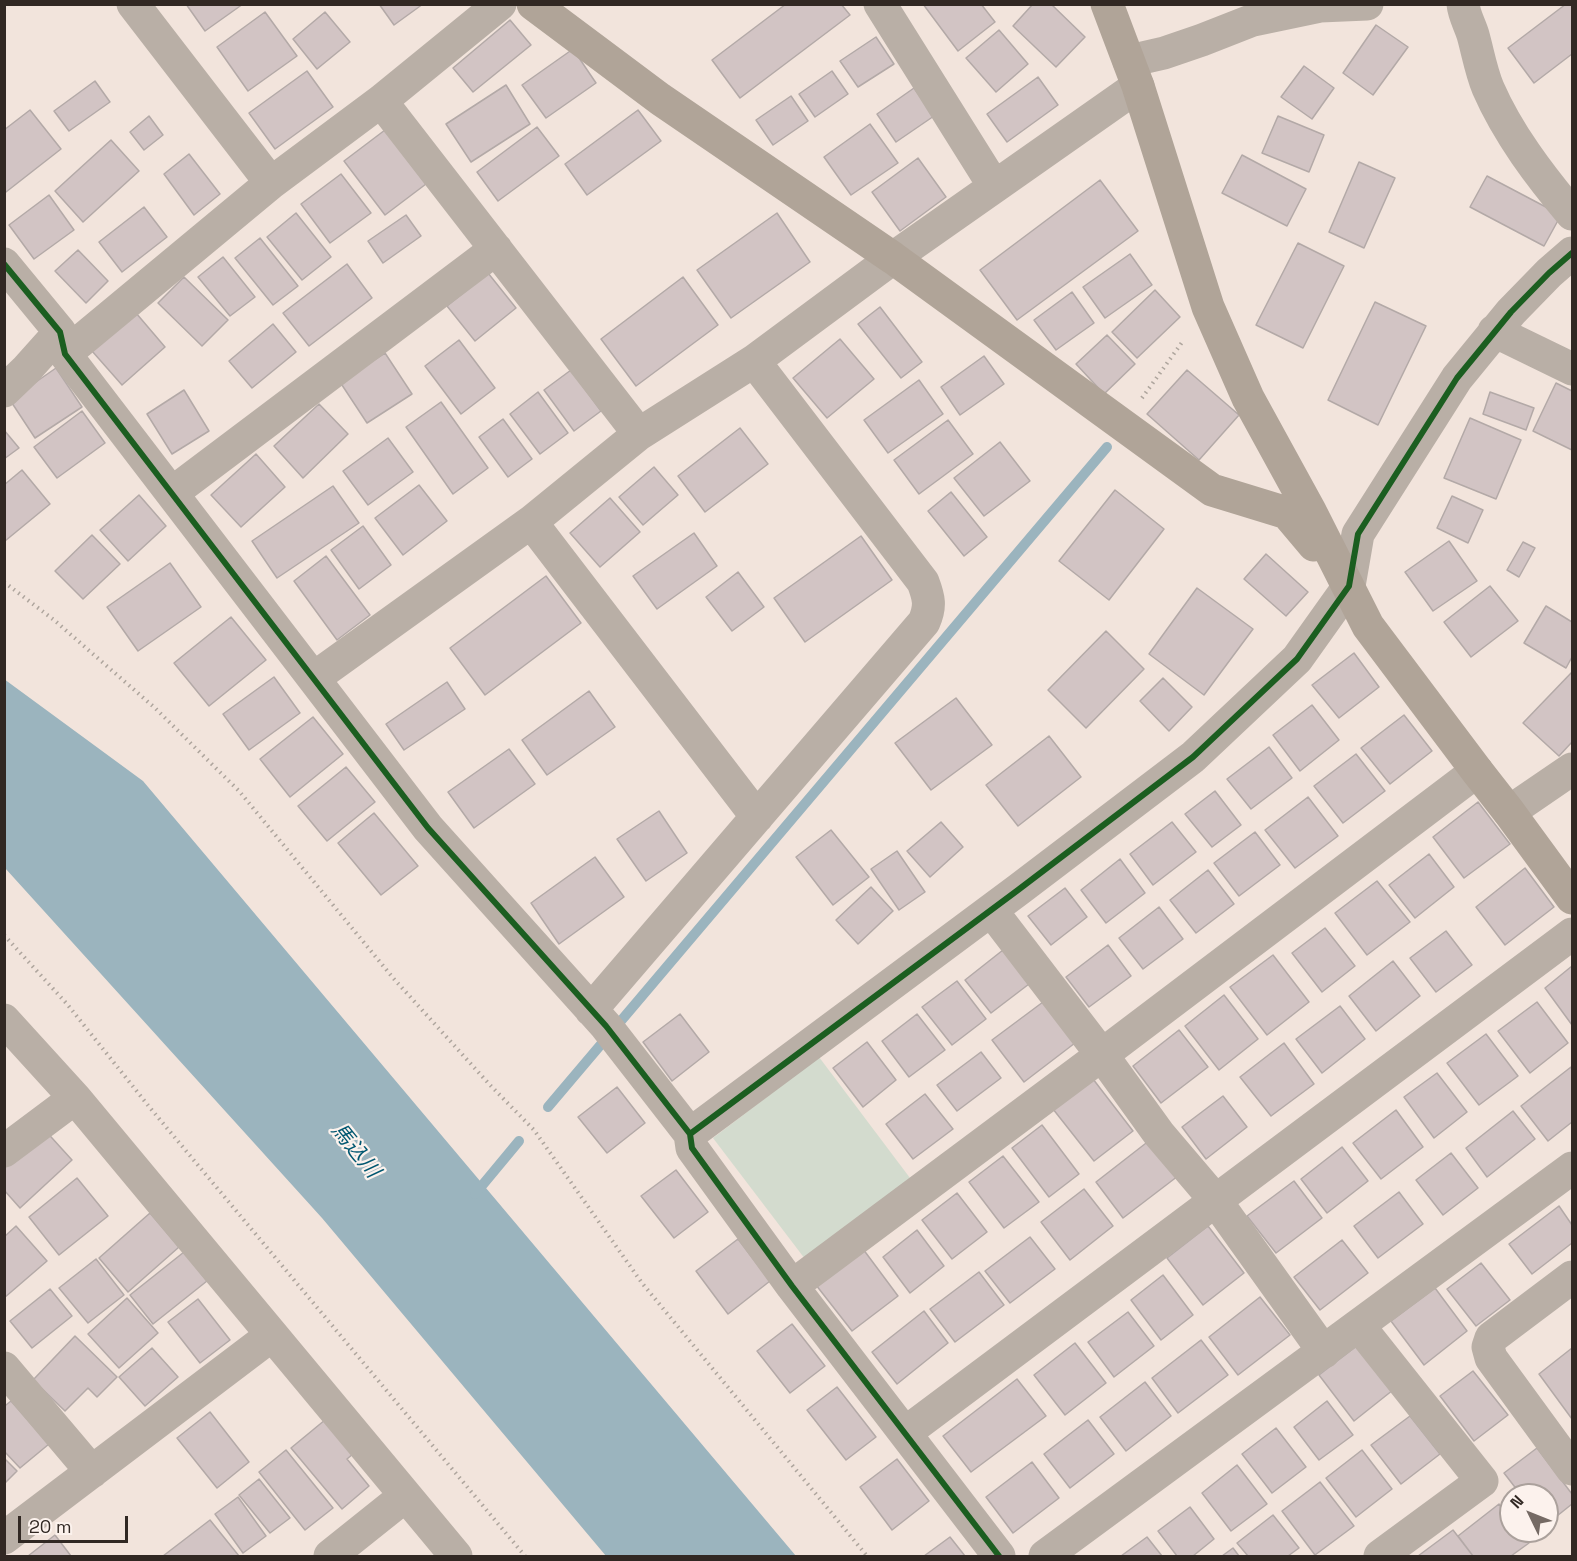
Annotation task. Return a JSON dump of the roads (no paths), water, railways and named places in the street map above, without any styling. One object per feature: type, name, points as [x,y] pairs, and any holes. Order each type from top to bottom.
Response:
[{"type":"street","points":[[133,4],[271,183]]},
{"type":"street","points":[[4,391],[26,370],[381,101],[500,4]]},
{"type":"street","points":[[533,4],[660,99],[893,258],[1212,490],[1287,513],[1349,586]]},
{"type":"street","points":[[880,4],[994,186]]},
{"type":"street","points":[[1107,4],[1133,74],[1208,307],[1248,398],[1349,586],[1368,626],[1572,898]]},
{"type":"street","points":[[314,678],[531,522],[639,434],[754,361],[994,186],[1133,74],[1173,50],[1253,20],[1320,6],[1367,4]]},
{"type":"street","points":[[1462,4],[1473,34],[1481,68],[1506,124],[1524,152],[1572,214]]},
{"type":"street","points":[[381,101],[639,434]]},
{"type":"street","points":[[172,493],[496,249]]},
{"type":"street","points":[[690,1134],[1193,757],[1297,659],[1349,586],[1358,534],[1457,378],[1494,331],[1549,273],[1572,253]]},
{"type":"street","points":[[4,264],[172,493],[428,828],[605,1027],[690,1134],[692,1148],[792,1286],[999,1557]]},
{"type":"street","points":[[1494,331],[1572,369]]},
{"type":"street","points":[[605,1027],[758,818],[924,622],[930,609],[923,582],[754,361]]},
{"type":"street","points":[[531,522],[758,818]]},
{"type":"street","points":[[1509,812],[1572,769]]},
{"type":"street","points":[[792,1286],[1477,771]]},
{"type":"street","points":[[991,910],[1102,1055],[1159,1134],[1216,1201],[1324,1352]]},
{"type":"street","points":[[904,1433],[1572,934]]},
{"type":"street","points":[[4,1020],[75,1098],[456,1557]]},
{"type":"street","points":[[4,1151],[75,1098]]},
{"type":"street","points":[[1045,1557],[1572,1168]]},
{"type":"street","points":[[1572,1277],[1491,1338],[1488,1347],[1491,1358],[1572,1469]]},
{"type":"street","points":[[1359,1326],[1482,1481],[1380,1557]]},
{"type":"street","points":[[4,1538],[272,1335]]},
{"type":"street","points":[[4,1368],[92,1472]]},
{"type":"street","points":[[330,1557],[405,1496]]},
{"type":"water","name":"馬込川","points":[[4,679],[143,781],[796,1556],[606,1556],[322,1218],[5,868]]},
{"type":"waterway","points":[[548,1107],[1107,447]]},
{"type":"waterway","points":[[475,1194],[519,1141]]}]
